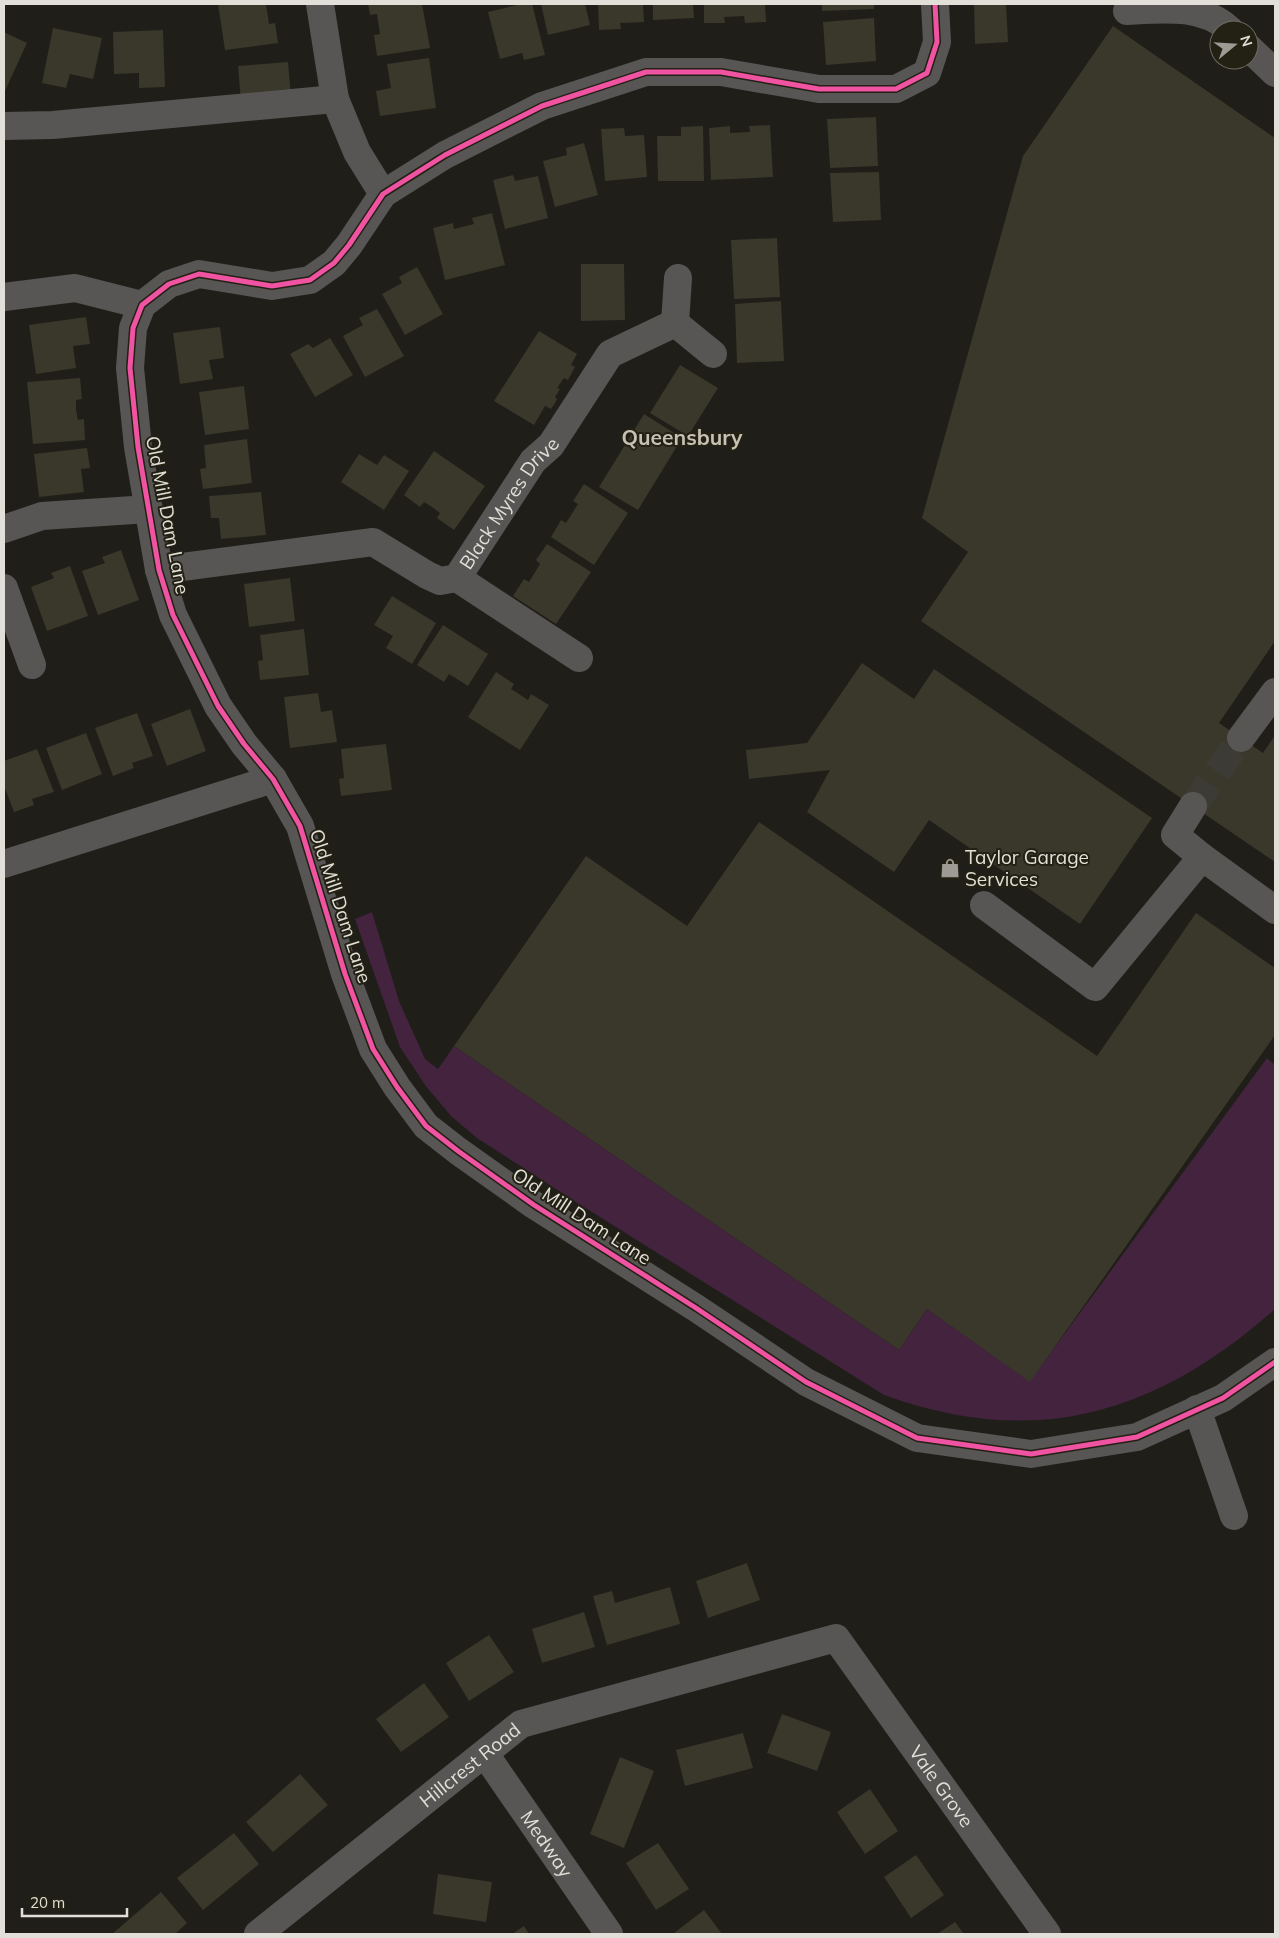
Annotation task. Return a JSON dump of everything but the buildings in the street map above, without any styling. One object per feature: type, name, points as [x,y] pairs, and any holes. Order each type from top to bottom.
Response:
[{"type":"street","points":[[320,4],[335,99],[358,152],[383,194]]},
{"type":"street","points":[[4,297],[74,288],[142,305],[169,284],[198,274],[272,286],[310,280],[334,263],[349,245],[383,194],[445,155],[542,106],[646,72],[721,72],[819,89],[896,89],[927,73],[937,42],[935,4]]},
{"type":"street","points":[[1127,11],[1177,8],[1217,20]]},
{"type":"street","points":[[1259,57],[1275,72]]},
{"type":"street","points":[[4,126],[72,123],[335,99]]},
{"type":"street","points":[[678,278],[675,322],[713,354]]},
{"type":"street","name":"Old Mill Dam Lane","points":[[142,305],[133,328],[130,368],[138,447],[159,570],[173,615],[218,706],[244,744],[273,779],[300,826],[346,974],[373,1049],[426,1126],[534,1205],[696,1308],[806,1382],[916,1438],[1031,1454],[1137,1436],[1223,1398],[1275,1362]]},
{"type":"street","name":"Black Myres Drive","points":[[159,570],[373,542],[427,576],[440,581],[457,578],[533,461],[551,445],[610,354],[675,322]]},
{"type":"street","points":[[4,529],[42,516],[149,509]]},
{"type":"street","points":[[457,578],[579,658]]},
{"type":"street","points":[[4,588],[32,665]]},
{"type":"street","points":[[1241,738],[1275,692]]},
{"type":"street","points":[[4,864],[273,779]]},
{"type":"street","points":[[1194,806],[1175,835],[1275,910]]},
{"type":"street","points":[[984,905],[1095,987],[1202,856]]},
{"type":"street","points":[[1197,1409],[1234,1516]]},
{"type":"street","name":"Hillcrest Road","points":[[258,1934],[521,1724],[836,1638]]},
{"type":"street","name":"Vale Grove","points":[[836,1638],[1047,1934]]},
{"type":"street","name":"Medway","points":[[485,1754],[609,1934]]},
{"type":"shaded area","points":[[372,912],[399,1001],[425,1059],[438,1069],[454,1046],[899,1350],[927,1309],[1030,1381],[1267,1058],[1275,1065],[1275,1309],[1230,1345],[1185,1374],[1139,1397],[1092,1412],[1043,1420],[992,1420],[940,1411],[884,1395],[576,1202],[477,1138],[451,1116],[425,1085],[400,1047],[355,919]]},
{"type":"tunnel","points":[[1193,806],[1241,738]]},
{"type":"cycle path","points":[[935,4],[937,42],[927,73],[896,89],[819,89],[721,72],[646,72],[542,106],[445,155],[383,194],[349,245],[334,263],[310,280],[272,286],[199,274],[169,284],[142,305],[133,328],[130,368],[138,447],[159,570],[173,615],[218,706],[244,744],[273,779],[300,826],[345,974],[373,1049],[397,1087],[426,1126],[534,1205],[696,1308],[806,1382],[917,1438],[1031,1454],[1137,1437],[1223,1398],[1275,1362]]},
{"type":"place","name":"Taylor Garage Services","points":[[950,868]]},
{"type":"district","name":"Queensbury","points":[[682,438]]}]
